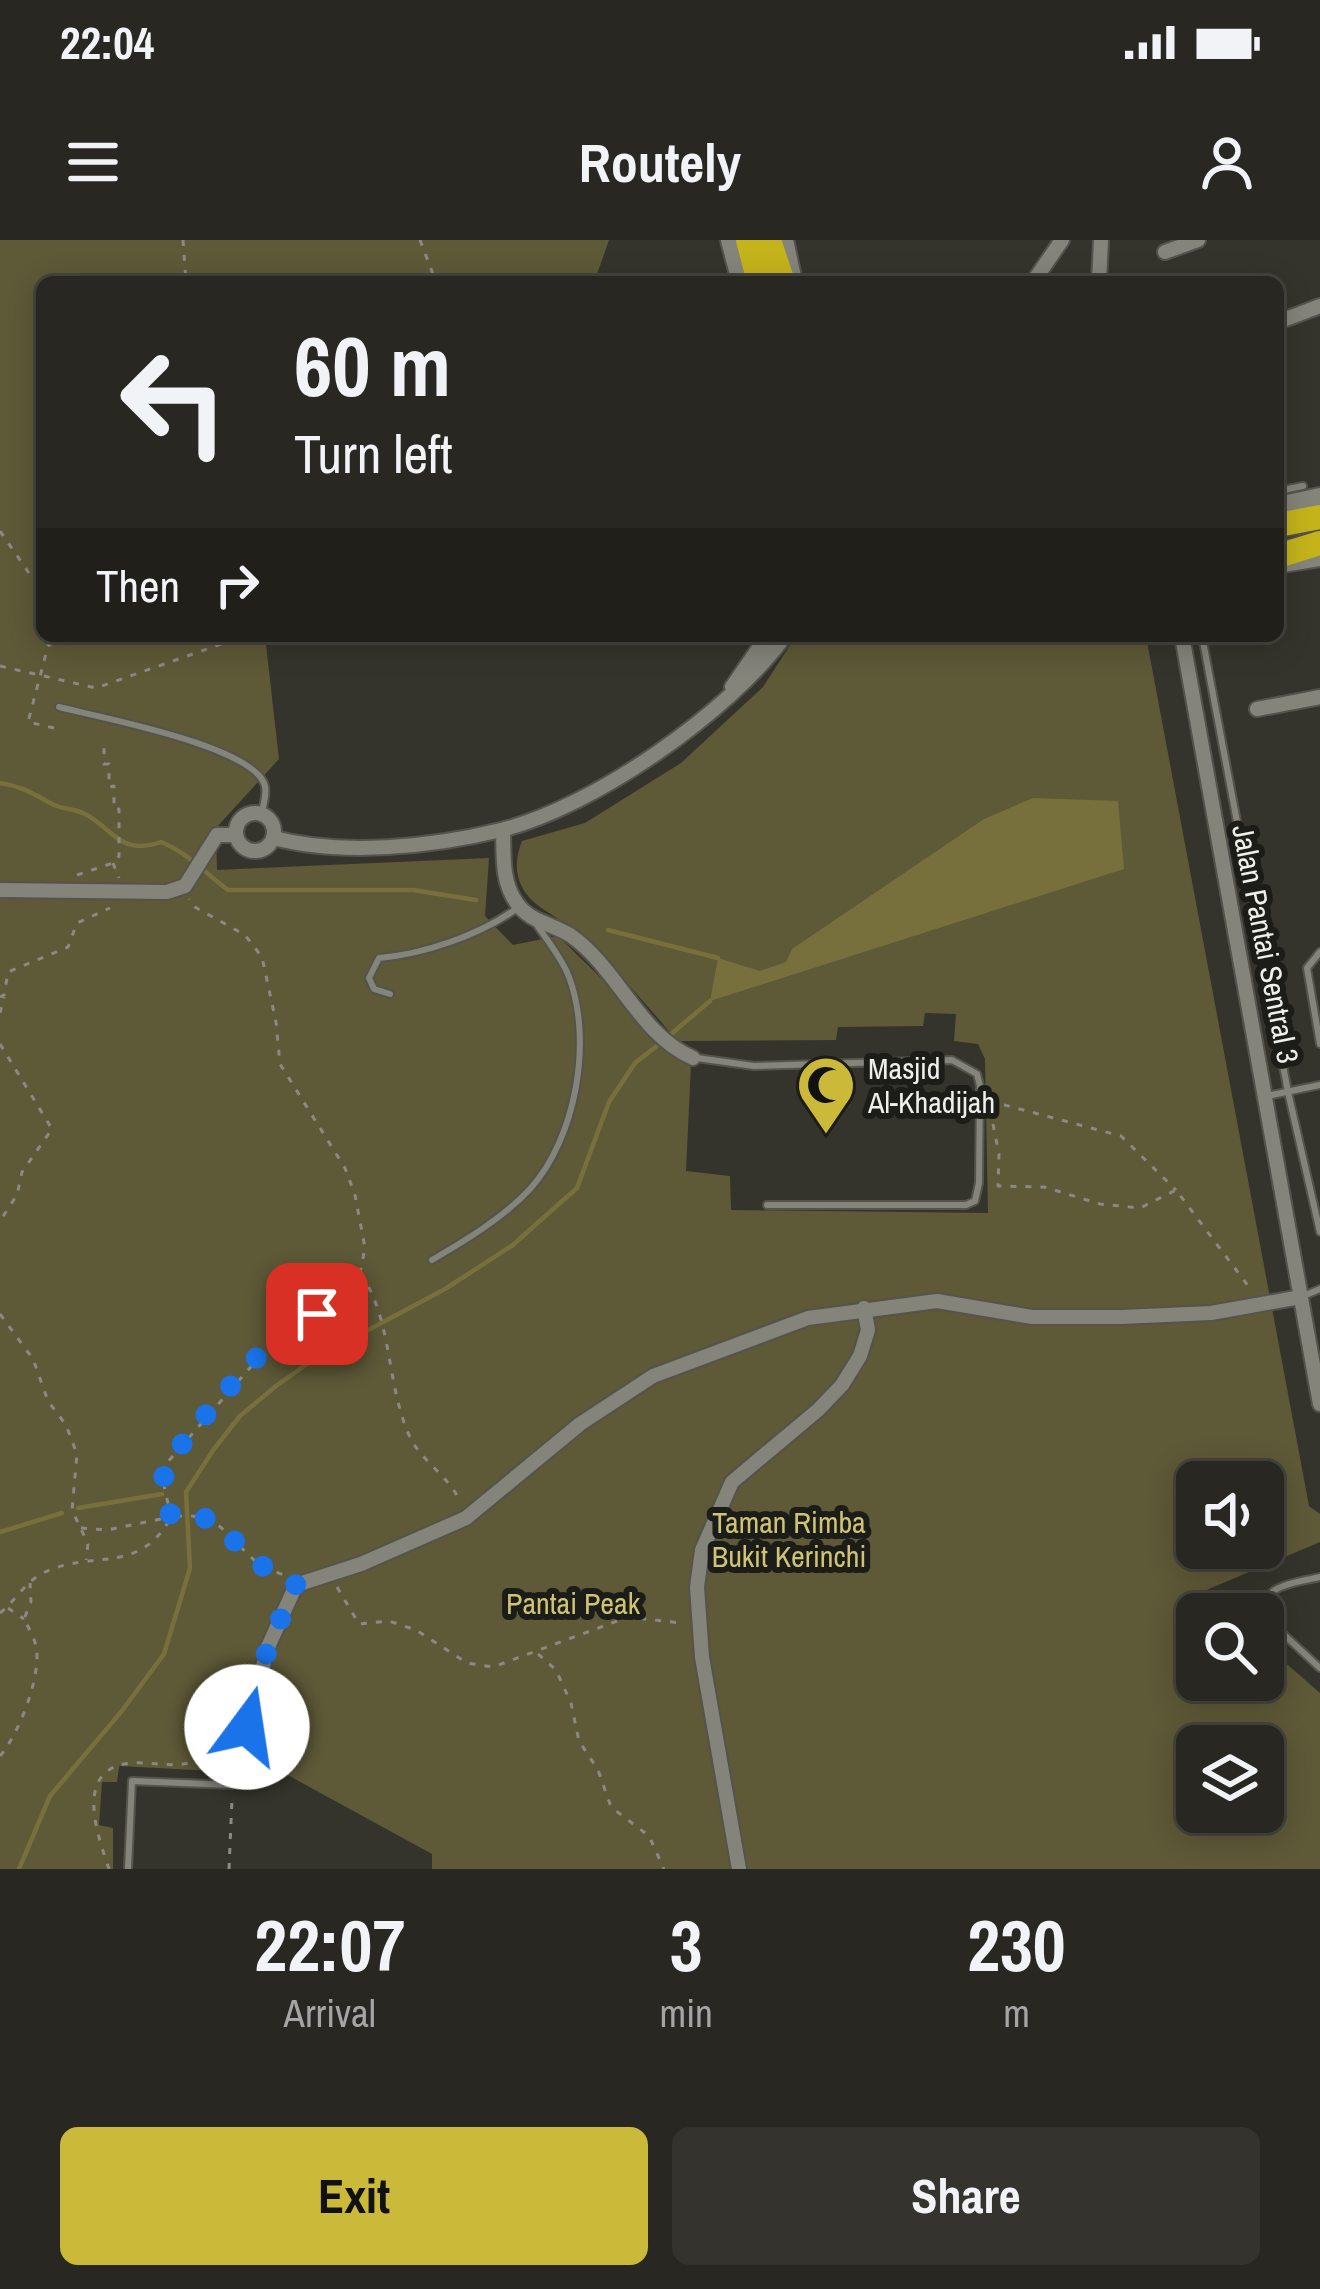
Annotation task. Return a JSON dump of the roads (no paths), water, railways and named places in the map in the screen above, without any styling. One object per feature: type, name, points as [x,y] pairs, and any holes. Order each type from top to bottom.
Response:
[{"type":"highway","points":[[748,240],[757,276]]},
{"type":"highway","points":[[770,240],[781,276]]},
{"type":"highway","points":[[1284,508],[1320,507]]},
{"type":"highway","points":[[1284,524],[1320,517]]},
{"type":"highway","points":[[1284,545],[1320,540]]},
{"type":"highway","points":[[1284,557],[1320,540]]},
{"type":"main road","points":[[730,240],[739,276]]},
{"type":"main road","points":[[784,240],[793,276]]},
{"type":"main road","points":[[1284,505],[1312,491]]},
{"type":"main road","points":[[1284,560],[1320,557]]},
{"type":"street","points":[[1035,276],[1062,240]]},
{"type":"street","points":[[1100,276],[1101,240]]},
{"type":"street","points":[[1165,252],[1198,240]]},
{"type":"street","points":[[1284,320],[1320,306]]},
{"type":"street","points":[[723,701],[763,642]]},
{"type":"street","points":[[274,838],[357,846],[422,843],[503,830],[592,792],[652,756],[748,681],[780,642]]},
{"type":"street","name":"Jalan Pantai Sentral 3","points":[[1183,642],[1320,1404]]},
{"type":"street","points":[[1256,709],[1320,697]]},
{"type":"street","points":[[250,813],[262,813],[273,823],[274,838],[267,847],[250,850],[236,835],[241,819],[250,813]]},
{"type":"street","points":[[503,830],[505,873],[519,907],[532,919],[570,936],[653,1030],[693,1058]]},
{"type":"street","points":[[0,890],[167,892],[188,881],[218,835],[236,835]]},
{"type":"street","points":[[238,1764],[268,1647],[296,1585],[466,1518],[580,1424],[653,1376],[808,1318],[864,1308],[937,1301],[1032,1317],[1076,1317],[1211,1313],[1301,1297]]},
{"type":"street","points":[[739,1869],[702,1657],[697,1587],[702,1550],[731,1482],[818,1410],[842,1384],[860,1355],[868,1330],[864,1308]]},
{"type":"lane","points":[[1203,642],[1288,1092],[1320,1232]]},
{"type":"lane","points":[[59,707],[196,741],[226,755],[262,779],[266,789],[262,813]]},
{"type":"lane","points":[[390,994],[374,989],[369,978],[379,958],[491,926],[519,907]]},
{"type":"lane","points":[[432,1260],[472,1236],[530,1189],[564,1127],[581,1042],[575,1002],[569,975],[532,919]]},
{"type":"lane","points":[[1320,952],[1307,968],[1320,1044]]},
{"type":"lane","points":[[693,1058],[754,1066],[934,1058],[967,1064],[977,1074],[979,1183],[975,1201],[966,1205],[767,1205]]},
{"type":"lane","points":[[1268,1096],[1320,1085]]},
{"type":"lane","points":[[1301,1297],[1320,1289]]},
{"type":"lane","points":[[1320,1576],[1275,1589],[1264,1599],[1263,1608],[1267,1619],[1320,1668]]},
{"type":"lane","points":[[128,1869],[132,1781],[232,1785],[238,1764]]},
{"type":"waterway","points":[[0,783],[83,813],[125,843],[161,842],[228,890],[413,890],[476,900]]},
{"type":"waterway","points":[[608,930],[718,958]]},
{"type":"waterway","points":[[670,1035],[710,1001]]},
{"type":"waterway","points":[[19,1869],[50,1796],[164,1654],[190,1568],[186,1492],[214,1449],[240,1416],[276,1386],[314,1359],[445,1289],[513,1245],[577,1188],[609,1102],[635,1063],[658,1045]]},
{"type":"waterway","points":[[78,1508],[162,1494]]},
{"type":"waterway","points":[[0,1532],[62,1513]]},
{"type":"place","name":"Masjid Al-Khadijah","points":[[826,1136]]},
{"type":"park label","name":"Taman Rimba Bukit Kerinchi","points":[[789,1539]]},
{"type":"park label","name":"Pantai Peak","points":[[573,1603]]}]
